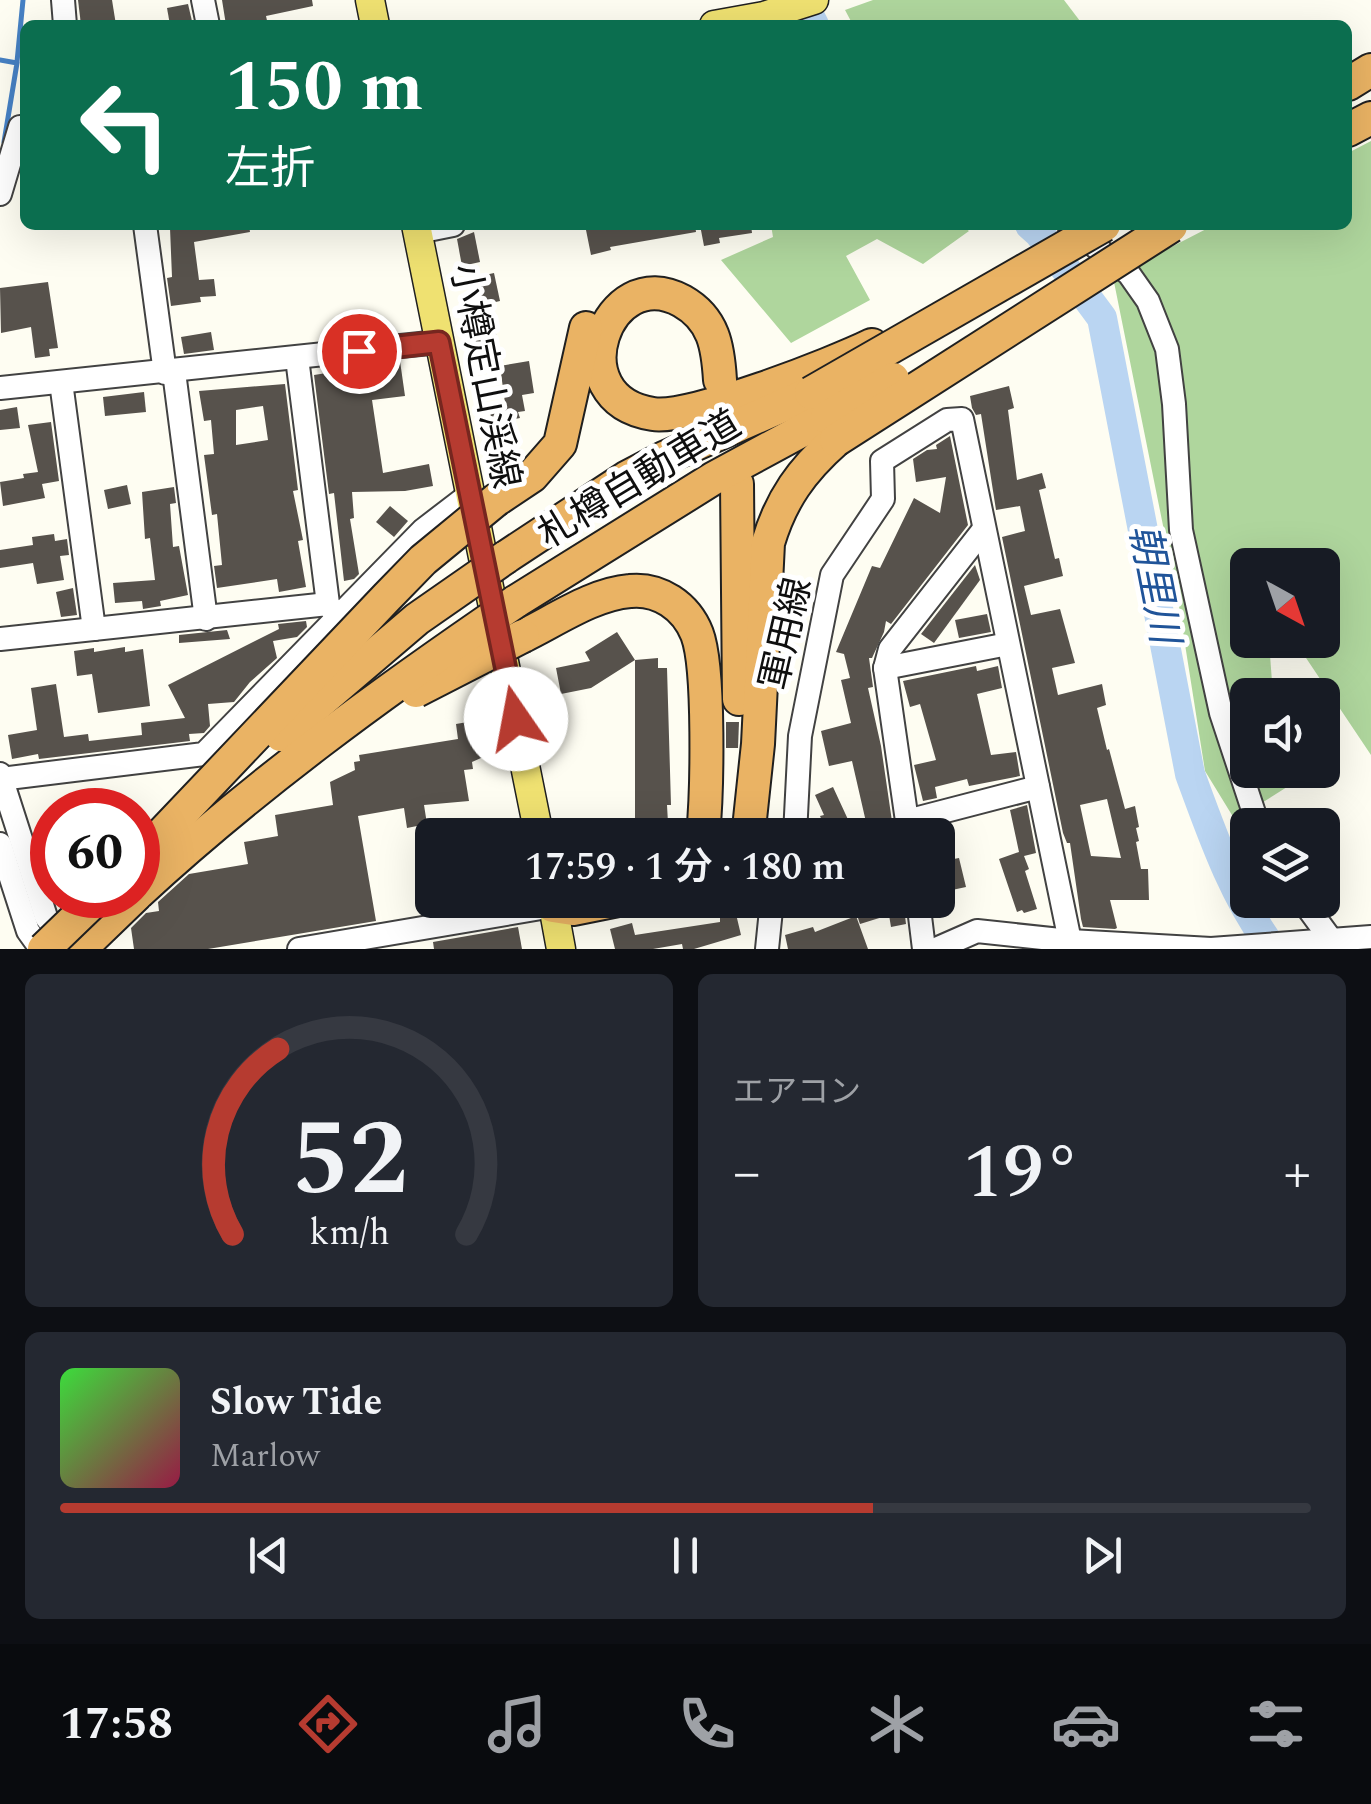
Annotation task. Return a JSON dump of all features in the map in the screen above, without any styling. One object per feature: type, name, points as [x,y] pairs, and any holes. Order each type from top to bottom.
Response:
[{"type":"highway","name":"札樽自動車道","points":[[160,873],[337,728],[515,602],[714,478],[818,406],[900,342],[1095,230]]},
{"type":"highway","points":[[160,836],[483,497],[532,476],[548,460],[560,444],[566,425],[589,320],[602,301],[621,285],[645,277],[666,276],[704,293],[719,307],[729,325],[728,378],[712,330],[700,314],[670,295],[650,294],[615,312],[604,327],[598,364],[604,381],[616,396],[650,414],[818,406],[1164,230]]},
{"type":"highway","name":"札樽自動車道","points":[[160,840],[382,648],[460,587],[652,465],[818,406]]},
{"type":"highway","points":[[750,818],[758,744],[768,542],[795,481],[818,406]]},
{"type":"highway","points":[[720,818],[729,490],[740,744],[748,818]]},
{"type":"highway","points":[[180,854],[356,726],[422,688],[616,593],[644,590],[679,607],[697,633],[703,669],[703,818]]},
{"type":"highway","points":[[43,949],[76,918]]},
{"type":"highway","name":"札樽自動車道","points":[[80,949],[112,918]]},
{"type":"main road","points":[[742,20],[814,0]]},
{"type":"main road","name":"小樽定山渓線","points":[[417,230],[439,342],[483,497],[536,818]]},
{"type":"main road","points":[[557,918],[561,949]]},
{"type":"street","points":[[0,194],[12,129]]},
{"type":"street","points":[[146,230],[206,618]]},
{"type":"street","points":[[1076,230],[1129,274],[1148,301],[1167,348],[1181,530],[1221,713],[1252,808]]},
{"type":"street","points":[[0,388],[439,342]]},
{"type":"street","points":[[297,358],[333,611]]},
{"type":"street","points":[[61,382],[94,629]]},
{"type":"street","name":"軍用線","points":[[796,818],[800,736],[832,575],[883,499],[882,461],[947,420],[962,419],[984,529]]},
{"type":"street","points":[[70,949],[46,917],[0,778],[204,754],[333,611],[423,530],[483,497]]},
{"type":"street","points":[[984,529],[1070,941]]},
{"type":"street","points":[[907,818],[886,668],[890,649],[984,529]]},
{"type":"street","points":[[0,638],[206,618],[333,611]]},
{"type":"street","points":[[886,668],[1008,644]]},
{"type":"street","points":[[940,818],[1038,788]]},
{"type":"street","points":[[0,844],[28,931],[43,949]]},
{"type":"street","points":[[300,949],[468,918]]},
{"type":"street","points":[[767,949],[770,918]]},
{"type":"street","points":[[920,918],[924,949]]},
{"type":"street","points":[[1314,918],[1330,943]]},
{"type":"street","points":[[936,949],[977,931],[1197,948],[1371,938]]},
{"type":"green space","points":[[873,0],[1064,0],[1079,20],[850,20],[845,10]]},
{"type":"green space","points":[[1371,141],[1371,755],[1340,709],[1340,678],[1319,678],[1306,658],[1340,658],[1340,548],[1230,548],[1230,658],[1270,658],[1272,678],[1230,678],[1230,788],[1285,788],[1254,808],[1230,808],[1230,812],[1205,771],[1178,600],[1113,277],[1204,230],[1352,230],[1352,151]]},
{"type":"green space","points":[[772,230],[969,231],[923,264],[877,239],[846,256],[870,300],[791,343],[721,260],[773,237]]},
{"type":"building","points":[[78,0],[112,0],[115,20],[80,20]]},
{"type":"building","points":[[222,0],[312,0],[313,6],[266,16],[267,20],[225,20]]},
{"type":"building","points":[[188,4],[192,20],[169,20],[167,8]]},
{"type":"building","points":[[170,230],[250,230],[194,242],[199,280],[214,279],[216,296],[171,306],[167,278],[172,277]]},
{"type":"building","points":[[586,230],[696,230],[610,247],[611,250],[591,255]]},
{"type":"building","points":[[701,230],[752,230],[752,233],[719,238],[720,243],[704,246]]},
{"type":"building","points":[[474,232],[480,262],[462,266],[457,239]]},
{"type":"building","points":[[494,273],[500,301],[483,305],[476,277]]},
{"type":"building","points":[[48,282],[58,348],[49,349],[50,356],[35,358],[31,327],[1,333],[0,288]]},
{"type":"building","points":[[495,330],[501,354],[473,361],[467,336]]},
{"type":"building","points":[[211,332],[214,350],[184,354],[181,337]]},
{"type":"building","points":[[400,361],[405,396],[372,400],[383,473],[429,464],[433,486],[352,492],[354,518],[350,519],[359,574],[344,581],[314,375],[367,372],[366,365]]},
{"type":"building","points":[[529,361],[534,393],[522,395],[525,411],[518,412],[520,418],[510,420],[514,436],[503,439],[505,447],[487,452],[482,432],[493,429],[489,406],[505,403],[500,366]]},
{"type":"building","points":[[285,384],[298,490],[293,491],[303,540],[298,541],[306,587],[279,592],[277,579],[217,588],[214,566],[222,565],[217,514],[212,515],[204,455],[214,454],[211,420],[204,421],[199,391]],"holes":[[[263,406],[268,440],[236,445],[236,410]]]},
{"type":"building","points":[[1009,386],[1014,408],[1008,410],[1017,480],[1042,473],[1046,488],[1039,490],[1055,559],[1059,558],[1063,576],[1024,586],[1031,615],[1060,609],[1075,663],[1052,668],[1058,695],[1102,684],[1106,705],[1097,708],[1107,750],[1125,809],[1135,806],[1141,869],[1148,869],[1149,900],[1110,900],[1115,929],[1083,927],[1070,843],[1063,833],[1002,537],[1025,531],[1020,506],[996,510],[981,414],[976,415],[970,396]],"holes":[[[1107,799],[1121,858],[1091,856],[1080,805]]]},
{"type":"building","points":[[144,392],[146,412],[105,416],[103,397]]},
{"type":"building","points":[[17,407],[20,428],[0,430],[0,410]]},
{"type":"building","points":[[51,422],[59,481],[42,484],[45,498],[3,506],[0,482],[38,472],[28,425]]},
{"type":"building","points":[[950,436],[968,525],[891,624],[886,621],[869,658],[873,687],[868,688],[892,818],[865,818],[852,761],[829,766],[821,731],[851,723],[841,680],[850,678],[844,654],[836,652],[872,566],[880,568],[914,498],[940,513],[946,477],[916,482],[913,459],[937,449],[936,445]]},
{"type":"building","points":[[127,485],[131,504],[108,509],[104,490]]},
{"type":"building","points":[[174,487],[176,503],[170,504],[173,547],[179,546],[188,595],[143,609],[142,601],[115,603],[113,583],[155,580],[150,538],[145,539],[142,492]]},
{"type":"building","points":[[390,506],[408,521],[394,537],[376,522]]},
{"type":"building","points":[[54,534],[55,541],[67,539],[69,555],[60,556],[64,580],[37,584],[33,563],[0,568],[0,550],[33,545],[32,537]]},
{"type":"building","points":[[975,565],[980,580],[934,643],[921,634]]},
{"type":"building","points":[[73,588],[77,615],[61,617],[56,592]]},
{"type":"building","points":[[987,614],[991,632],[959,638],[955,620]]},
{"type":"building","points":[[306,621],[307,627],[297,637],[273,641],[277,658],[234,702],[208,704],[210,726],[204,733],[189,734],[190,741],[12,759],[8,735],[37,730],[31,688],[56,684],[64,737],[88,734],[89,741],[142,735],[141,723],[185,718],[168,685],[279,629],[278,624]]},
{"type":"building","points":[[227,630],[230,639],[179,643],[179,635]]},
{"type":"building","points":[[617,632],[635,660],[591,688],[561,694],[556,668],[590,661],[585,652]]},
{"type":"building","points":[[125,647],[125,652],[143,649],[150,706],[98,713],[92,674],[77,676],[74,651]]},
{"type":"building","points":[[658,658],[658,668],[667,668],[671,805],[667,805],[668,818],[635,818],[635,660]]},
{"type":"building","points":[[976,666],[977,671],[998,666],[1002,688],[977,694],[991,755],[1016,752],[1020,776],[969,786],[967,779],[935,787],[937,798],[923,801],[914,765],[936,760],[920,704],[910,707],[903,681]]},
{"type":"building","points":[[485,719],[490,754],[472,762],[473,769],[464,770],[469,801],[424,805],[426,818],[415,818],[415,826],[407,828],[404,808],[358,816],[376,921],[208,949],[134,949],[131,928],[141,918],[160,918],[160,900],[189,874],[248,864],[244,842],[278,836],[275,815],[333,805],[330,782],[355,770],[354,762],[360,761],[359,755],[458,739],[456,724]]},
{"type":"building","points":[[726,722],[739,722],[738,748],[726,748]]},
{"type":"building","points":[[833,787],[847,818],[821,818],[824,815],[815,795]]},
{"type":"building","points":[[1027,805],[1036,853],[1024,856],[1029,869],[1025,871],[1037,909],[1024,913],[1017,912],[999,859],[1019,852],[1010,810]]},
{"type":"building","points":[[959,858],[966,887],[955,889],[955,859]]},
{"type":"building","points":[[720,918],[737,918],[741,935],[694,949],[683,949],[682,944],[615,949],[610,929],[632,923],[635,935],[720,922]]},
{"type":"building","points":[[857,918],[868,949],[788,949],[785,935],[813,927],[815,932]]},
{"type":"building","points":[[858,918],[879,918],[860,924]]},
{"type":"building","points":[[890,918],[905,918],[906,924],[891,927]]},
{"type":"building","points":[[518,927],[522,949],[434,949],[433,942]]},
{"type":"waterway","points":[[21,20],[23,0]]},
{"type":"waterway","name":"朝里川","points":[[801,0],[811,20]]},
{"type":"waterway","points":[[17,62],[20,31]]},
{"type":"waterway","points":[[0,60],[17,63],[4,142]]},
{"type":"waterway","name":"朝里川","points":[[1036,230],[1102,318],[1190,774],[1235,887],[1273,949]]},
{"type":"route","points":[[359,351],[439,342],[516,719]]}]
